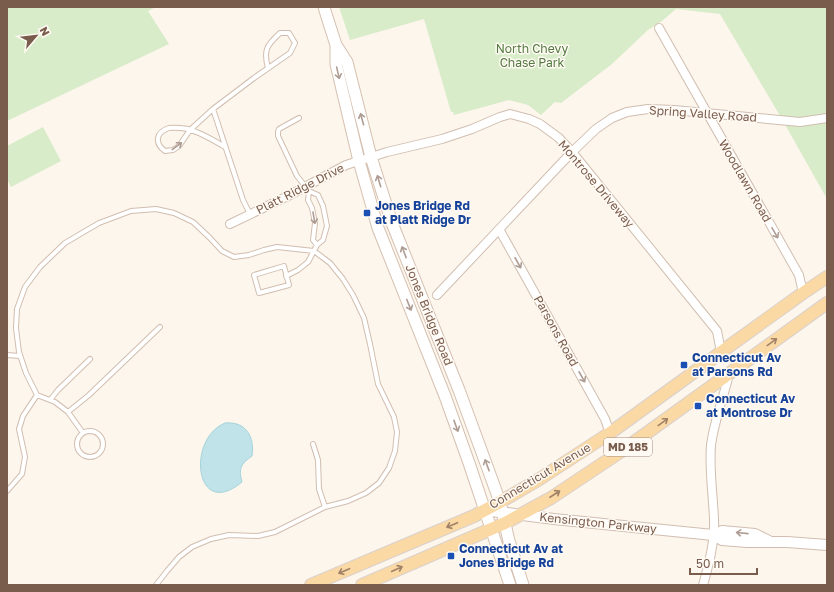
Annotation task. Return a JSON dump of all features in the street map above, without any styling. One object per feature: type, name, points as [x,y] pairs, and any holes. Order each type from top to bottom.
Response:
[{"type":"main road","name":"Jones Bridge Road","points":[[324,7],[336,45],[347,62],[371,157],[392,223],[459,390],[502,512],[509,541],[523,585]]},
{"type":"main road","name":"Jones Bridge Road","points":[[336,45],[336,64],[358,162],[378,228],[445,396],[510,585]]},
{"type":"main road","name":"Connecticut Avenue","points":[[362,585],[491,529],[502,512],[538,480],[610,433],[827,277]]},
{"type":"main road","name":"Connecticut Avenue","points":[[311,585],[467,519],[484,510],[522,514],[551,498],[626,448],[827,303]]},
{"type":"street","name":"Woodlawn Road","points":[[659,28],[799,275],[803,293]]},
{"type":"street","name":"Spring Valley Road","points":[[437,295],[572,152],[596,129],[612,118],[627,112],[648,109],[800,122],[827,118]]},
{"type":"street","name":"Montrose Driveway","points":[[371,157],[442,139],[510,114],[529,118],[540,124],[559,138],[572,152],[717,332],[721,352]]},
{"type":"street","name":"Platt Ridge Drive","points":[[230,224],[288,196],[308,189],[346,165],[371,157]]},
{"type":"street","name":"Parsons Road","points":[[499,229],[605,419],[610,433]]},
{"type":"street","points":[[703,585],[708,568],[714,520],[711,446],[716,418],[730,373]]},
{"type":"street","name":"Kensington Parkway","points":[[522,514],[554,519],[713,535],[722,531],[755,534],[770,542],[827,545]]},
{"type":"lane","points":[[225,147],[190,130],[168,128],[162,131],[158,136],[158,142],[161,148],[165,151],[173,150],[179,146],[190,130],[213,109],[290,53],[295,43],[289,33],[280,33],[269,44],[265,53],[265,60],[268,68]]},
{"type":"lane","points":[[213,109],[243,200],[250,214]]},
{"type":"lane","points":[[286,276],[298,270],[308,262],[317,245],[323,240],[327,226],[323,206],[318,195],[308,189],[297,176],[278,136],[279,129],[299,118]]},
{"type":"lane","points":[[308,189],[308,200],[313,212],[315,223],[313,240],[317,245]]},
{"type":"lane","points":[[83,433],[68,412],[55,402],[37,395],[26,373],[20,356],[16,328],[17,309],[25,287],[40,267],[65,244],[99,223],[131,211],[156,210],[174,213],[193,222],[222,251],[234,257],[249,255],[277,247],[314,251],[330,263],[353,295],[364,318],[378,384],[394,417],[397,432],[395,451],[389,468],[379,483],[366,494],[348,501],[325,507],[275,532],[258,536],[229,535],[211,539],[192,547],[179,557],[156,585]]},
{"type":"lane","points":[[284,266],[286,276],[289,285],[259,293],[254,275],[284,266]]},
{"type":"lane","points":[[68,412],[89,395],[160,327]]},
{"type":"lane","points":[[7,355],[20,356]]},
{"type":"lane","points":[[50,400],[58,390],[90,359]]},
{"type":"lane","points":[[7,491],[22,474],[25,457],[20,429],[24,416],[37,395]]},
{"type":"lane","points":[[91,431],[95,432],[101,438],[102,446],[98,453],[87,456],[80,451],[77,444],[83,433],[91,431]]},
{"type":"lane","points":[[314,444],[318,460],[319,489],[325,507]]},
{"type":"green space","points":[[7,7],[156,7],[148,11],[169,44],[7,121]]},
{"type":"green space","name":"North Chevy Chase Park","points":[[339,7],[827,7],[827,199],[720,14],[676,9],[648,30],[612,64],[561,103],[555,102],[541,115],[528,105],[509,100],[454,115],[453,112],[451,112],[424,19],[350,40]]},
{"type":"green space","points":[[43,127],[61,161],[11,187],[7,179],[7,146]]},
{"type":"water","points":[[225,423],[238,425],[248,432],[253,449],[252,456],[245,461],[241,467],[240,473],[242,482],[226,491],[214,491],[206,485],[201,473],[201,459],[205,444],[213,432]]},
{"type":"place","name":"Jones Bridge Rd at Platt Ridge Dr","points":[[367,213]]},
{"type":"place","name":"Connecticut Av at Parsons Rd","points":[[684,365]]},
{"type":"place","name":"Connecticut Av at Montrose Dr","points":[[698,406]]},
{"type":"place","name":"Connecticut Av at Jones Bridge Rd","points":[[451,556]]}]
